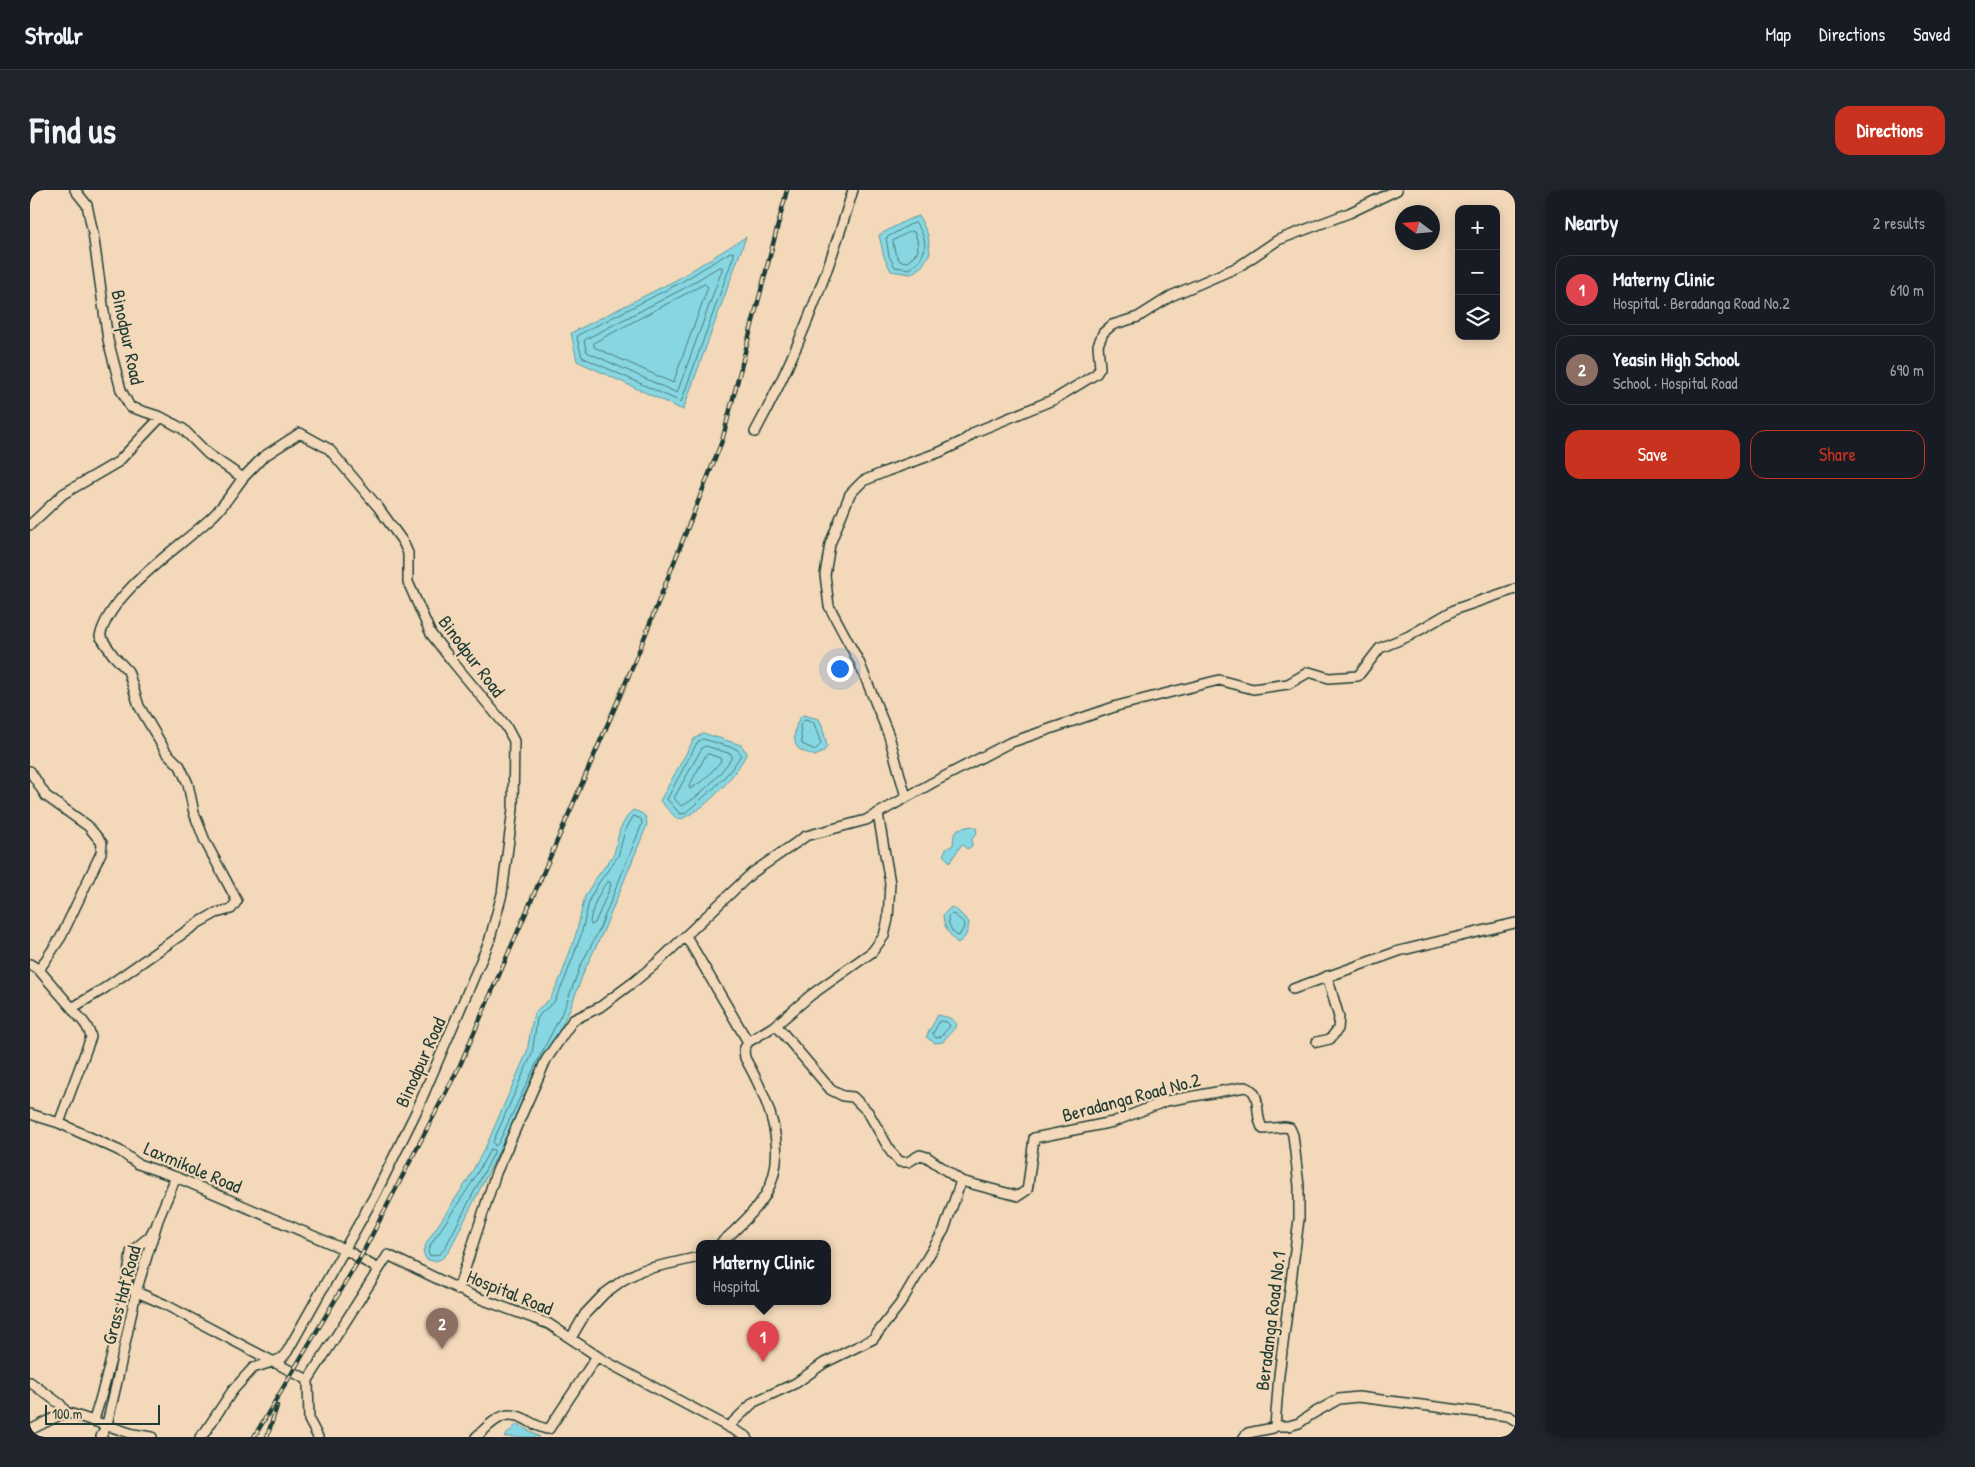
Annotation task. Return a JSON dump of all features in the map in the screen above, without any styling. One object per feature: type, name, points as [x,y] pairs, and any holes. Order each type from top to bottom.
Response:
[{"type":"street","name":"Binodpur Road","points":[[76,190],[87,205],[93,233],[108,340],[120,390],[130,407],[161,417],[183,429],[208,454],[243,478],[263,456],[300,434],[329,449],[378,507],[403,542],[408,553],[408,582],[431,634],[506,726],[514,741],[512,818],[502,894],[489,942],[416,1112],[346,1250]]},
{"type":"street","points":[[755,432],[782,383],[806,327],[853,190]]},
{"type":"street","points":[[906,798],[889,736],[859,662],[829,606],[825,575],[830,544],[850,494],[863,481],[940,452],[963,441],[975,432],[1055,399],[1096,374],[1100,368],[1098,345],[1103,332],[1112,324],[1138,317],[1172,296],[1238,267],[1278,240],[1349,213],[1396,190]]},
{"type":"street","points":[[30,525],[62,494],[118,462],[161,417]]},
{"type":"street","points":[[72,1008],[102,990],[198,923],[216,913],[231,909],[237,900],[204,842],[194,813],[188,784],[180,766],[166,752],[139,706],[128,671],[113,655],[100,636],[104,623],[115,605],[130,588],[214,516],[243,478]]},
{"type":"street","points":[[458,1290],[496,1173],[546,1060],[573,1020],[600,1007],[635,981],[686,936],[752,873],[806,836],[866,820],[1009,743],[1117,706],[1219,680],[1253,689],[1288,684],[1309,672],[1329,678],[1358,676],[1380,648],[1409,636],[1456,609],[1515,589]]},
{"type":"street","points":[[30,771],[46,796],[88,826],[102,844],[101,853],[61,936],[39,970]]},
{"type":"street","points":[[725,1240],[738,1229],[767,1193],[775,1172],[777,1149],[771,1114],[745,1058],[744,1050],[748,1042],[776,1026],[811,994],[872,952],[884,936],[888,919],[890,883],[878,814]]},
{"type":"street","points":[[1293,989],[1399,951],[1515,923]]},
{"type":"street","points":[[686,936],[748,1042]]},
{"type":"street","points":[[30,964],[39,970],[88,1026],[90,1037],[59,1123]]},
{"type":"street","points":[[1317,1042],[1330,1039],[1338,1029],[1339,1017],[1327,976]]},
{"type":"street","points":[[728,1427],[754,1402],[796,1382],[824,1363],[874,1339],[900,1304],[939,1238],[961,1181],[927,1157],[920,1155],[908,1162],[900,1162],[890,1152],[868,1112],[853,1097],[843,1096],[830,1090],[776,1026]]},
{"type":"street","name":"Beradanga Road No.2","points":[[961,1181],[1018,1196],[1027,1190],[1034,1138],[1113,1122],[1166,1101],[1245,1087],[1252,1089],[1256,1094],[1258,1118],[1263,1129],[1284,1127],[1294,1135],[1298,1186]]},
{"type":"street","name":"Laxmikole Road","points":[[30,1114],[59,1123],[120,1151],[138,1164],[176,1177],[346,1250],[378,1269]]},
{"type":"street","name":"Grass Hat Road","points":[[101,1437],[106,1424],[136,1292],[158,1220],[176,1177]]},
{"type":"street","name":"Beradanga Road No.1","points":[[1275,1426],[1279,1375],[1299,1218],[1298,1186]]},
{"type":"street","points":[[94,1420],[112,1357],[127,1288],[131,1252],[150,1236],[158,1220]]},
{"type":"street","points":[[200,1437],[233,1390],[252,1368],[275,1362],[287,1352],[346,1250]]},
{"type":"street","name":"Hospital Road","points":[[308,1380],[388,1255],[458,1290],[549,1324],[597,1356],[747,1437]]},
{"type":"street","points":[[571,1338],[585,1314],[604,1294],[623,1280],[642,1270],[696,1258]]},
{"type":"street","points":[[127,1288],[164,1304],[308,1380],[309,1420],[318,1437]]},
{"type":"street","points":[[476,1437],[496,1419],[505,1415],[516,1414],[537,1426],[549,1429],[597,1356]]},
{"type":"street","points":[[30,1382],[60,1404],[66,1412],[106,1424],[120,1433],[152,1437]]},
{"type":"street","points":[[1244,1437],[1248,1433],[1275,1426],[1288,1426],[1299,1423],[1339,1399],[1358,1398],[1508,1416],[1515,1420]]},
{"type":"street","points":[[30,1430],[66,1412]]},
{"type":"water","points":[[919,216],[928,235],[930,253],[922,266],[911,274],[891,271],[884,257],[879,235],[907,220]]},
{"type":"water","points":[[746,237],[683,410],[577,361],[571,333],[676,280]]},
{"type":"water","points":[[803,715],[819,719],[822,725],[827,746],[823,752],[815,756],[799,749],[795,742],[796,726]]},
{"type":"water","points":[[703,733],[741,745],[747,753],[735,773],[718,792],[688,816],[678,820],[660,801],[694,739]]},
{"type":"water","points":[[633,810],[646,817],[647,825],[603,932],[585,969],[570,1009],[449,1251],[439,1260],[426,1259],[423,1252],[427,1242],[467,1181],[487,1144],[527,1052],[533,1017],[537,1010],[550,999],[561,977],[576,934],[585,896],[614,854],[620,829]]},
{"type":"water","points":[[971,826],[976,828],[977,833],[972,839],[972,846],[967,849],[962,844],[950,862],[943,855],[946,849],[953,845],[954,835],[958,829]]},
{"type":"water","points":[[951,907],[969,922],[966,935],[957,943],[944,924],[943,915]]},
{"type":"water","points":[[938,1015],[950,1018],[957,1024],[943,1042],[935,1043],[926,1037]]},
{"type":"water","points":[[517,1424],[540,1437],[504,1437]]},
{"type":"railway","points":[[254,1437],[360,1258],[460,1065],[635,661],[722,441],[787,190]]},
{"type":"railway","points":[[267,1437],[277,1406]]},
{"type":"place","name":"Yeasin High School","points":[[442,1349]]},
{"type":"place","name":"Materny Clinic","points":[[763,1362]]}]
